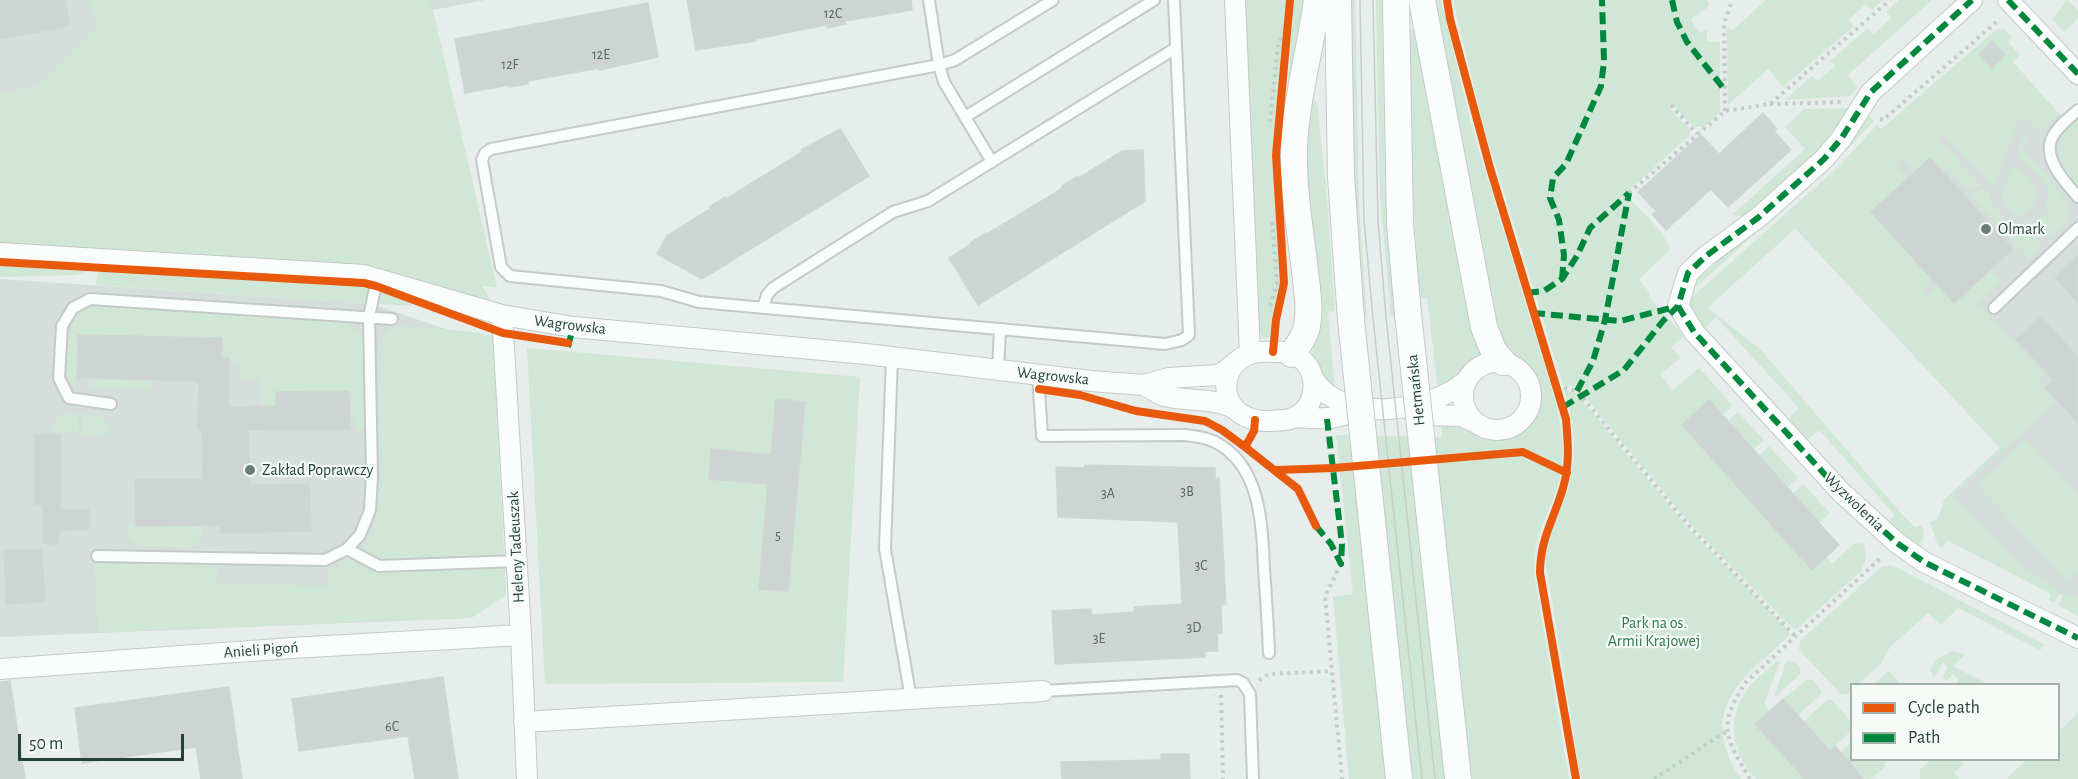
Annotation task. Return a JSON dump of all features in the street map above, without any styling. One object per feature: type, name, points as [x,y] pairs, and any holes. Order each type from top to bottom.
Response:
[{"type":"street","points":[[1235,0],[1243,358]]},
{"type":"street","points":[[1292,354],[1301,342],[1308,319],[1308,294],[1294,164],[1298,97],[1312,39],[1317,0]]},
{"type":"street","points":[[1338,0],[1341,177],[1351,320],[1399,779]]},
{"type":"street","name":"Hetmańska","points":[[1396,0],[1400,224],[1458,779]]},
{"type":"street","points":[[1422,0],[1484,327],[1494,352],[1503,362]]},
{"type":"street","name":"Wyzwolenia","points":[[1972,0],[1871,92],[1841,139],[1824,159],[1760,217],[1706,255],[1688,273],[1678,306],[1694,332],[1833,484],[1897,543],[1924,561],[2078,638]]},
{"type":"street","points":[[2002,7],[2078,74]]},
{"type":"street","name":"Wagrowska","points":[[0,254],[364,274],[502,315],[573,327],[892,357],[1144,385],[1169,378],[1218,375],[1243,358]]},
{"type":"street","name":"Heleny Tadeuszak","points":[[502,315],[527,779]]},
{"type":"street","points":[[1314,380],[1311,401],[1305,409],[1285,420],[1256,420],[1244,416],[1234,409],[1226,386],[1227,376],[1243,358],[1282,352],[1292,354],[1307,364],[1318,387],[1329,395],[1357,408],[1402,408],[1448,394],[1466,381],[1477,368],[1494,361],[1512,364],[1525,376],[1532,393],[1528,410],[1517,424],[1500,430],[1483,427],[1465,417],[1424,415],[1402,408]]},
{"type":"street","points":[[1466,381],[1463,390],[1465,407],[1475,422]]},
{"type":"street","name":"Wagrowska","points":[[1144,385],[1168,397],[1218,402],[1234,409]]},
{"type":"street","points":[[1294,417],[1327,419],[1347,416],[1357,408]]},
{"type":"street","name":"Anieli Pigoń","points":[[0,669],[292,648],[521,635]]},
{"type":"street","points":[[524,722],[1043,691]]},
{"type":"lane","points":[[929,0],[939,65],[944,82],[992,162]]},
{"type":"lane","points":[[1053,0],[955,60],[939,65],[491,149],[485,153],[482,160],[501,267],[510,276],[661,291],[699,302],[1165,344],[1182,340],[1189,335],[1174,0]]},
{"type":"lane","points":[[965,117],[1154,0]]},
{"type":"lane","points":[[763,308],[773,288],[893,212],[928,201],[1176,48]]},
{"type":"lane","points":[[2078,110],[2051,140],[2050,156],[2060,175],[2078,197]]},
{"type":"lane","points":[[1994,308],[2078,228]]},
{"type":"lane","points":[[97,556],[325,560],[347,549],[360,535],[369,510],[372,476],[369,317],[377,279]]},
{"type":"lane","points":[[111,404],[69,398],[59,378],[62,326],[73,308],[90,299],[392,319]]},
{"type":"lane","points":[[998,370],[1000,329]]},
{"type":"lane","points":[[892,357],[885,549],[911,699]]},
{"type":"lane","points":[[1038,375],[1042,436],[1192,436],[1215,441],[1237,460],[1253,488],[1260,514],[1269,653]]},
{"type":"lane","points":[[347,549],[379,566],[517,561]]},
{"type":"lane","points":[[1043,691],[1237,680],[1243,683],[1250,694],[1253,779]]},
{"type":"path","points":[[1725,111],[1724,24],[1732,0]]},
{"type":"path","points":[[1629,193],[1725,111],[1770,104],[1890,0]]},
{"type":"path","points":[[1880,119],[1883,120],[2000,20],[2002,7]]},
{"type":"path","points":[[1278,123],[1287,26]]},
{"type":"path","points":[[1671,105],[1697,134]]},
{"type":"path","points":[[1278,311],[1284,283],[1279,215]]},
{"type":"path","points":[[1554,376],[1560,397]]},
{"type":"path","points":[[1557,386],[1577,391],[1690,527],[1796,636]]},
{"type":"path","points":[[1750,779],[1734,751],[1727,731],[1731,705],[1746,682],[1897,543]]},
{"type":"path","points":[[1341,564],[1325,596],[1342,779]]},
{"type":"path","points":[[1221,694],[1223,779]]},
{"type":"path","points":[[1654,779],[1727,731]]},
{"type":"shaded area","points":[[0,0],[485,0],[0,94]]},
{"type":"shaded area","points":[[2005,55],[2078,134],[2078,603],[1940,533],[1944,500],[2000,448],[1795,228]]},
{"type":"shaded area","name":"Zakład Poprawczy","points":[[0,279],[372,304],[493,345],[506,595],[471,618],[0,637]]},
{"type":"green space","points":[[88,0],[428,0],[433,10],[497,288],[482,286],[495,308],[372,304],[96,285],[99,267],[76,275],[0,277],[0,94],[36,87],[97,26]]},
{"type":"green space","points":[[1242,0],[1286,0],[1280,83],[1281,270],[1278,337],[1263,338],[1257,317]]},
{"type":"green space","points":[[1294,0],[1306,0],[1287,94]]},
{"type":"green space","points":[[1351,0],[1355,0],[1359,205],[1367,319],[1363,319],[1355,200]]},
{"type":"green space","points":[[1376,0],[1382,0],[1385,193],[1395,315],[1391,316],[1380,195]]},
{"type":"green space","points":[[1432,0],[1441,0],[1472,128],[1560,421],[1562,467],[1557,489],[1539,535],[1534,559],[1534,573],[1569,779],[1349,779],[1333,597],[1353,594],[1336,435],[1442,437],[1441,421],[1450,421],[1490,435],[1507,436],[1531,414],[1535,388],[1525,369],[1498,349]]},
{"type":"green space","points":[[1453,0],[1707,0],[1709,4],[1707,8],[1692,18],[1692,21],[1699,33],[1707,29],[1707,42],[1720,42],[1720,112],[1704,127],[1694,127],[1672,104],[1669,107],[1690,130],[1689,136],[1625,194],[1663,235],[1670,250],[1639,279],[1649,292],[1649,297],[1684,336],[1671,347],[1680,358],[1660,375],[1673,390],[1699,368],[1733,406],[1722,415],[1709,401],[1682,426],[1812,569],[1826,557],[1832,564],[1855,543],[1864,544],[1866,559],[1861,571],[1797,629],[1792,628],[1692,526],[1577,387],[1563,385],[1484,128]]},
{"type":"green space","points":[[1766,0],[1883,0],[1872,10],[1866,4],[1849,19],[1854,26],[1783,87],[1768,69],[1728,105],[1727,28],[1733,30]]},
{"type":"green space","points":[[1899,0],[1932,0],[1848,75],[1858,88],[1849,96],[1785,100],[1812,76],[1818,81],[1835,66],[1830,61],[1868,28],[1874,34],[1891,18],[1886,12]]},
{"type":"green space","points":[[2067,0],[2078,10],[2078,18],[2064,32],[2052,19]]},
{"type":"green space","points":[[1417,29],[1481,355],[1464,373],[1438,390],[1427,298],[1420,298],[1413,200],[1409,35],[1412,30]]},
{"type":"green space","points":[[1997,29],[2005,29],[2012,37],[2008,42],[2020,55],[2013,62],[2059,114],[2040,132],[2025,117],[2018,122],[1995,183],[1991,185],[1944,135],[1939,139],[1981,186],[1962,185],[1948,170],[1944,173],[1930,158],[1914,172],[1902,159],[1896,165],[1907,178],[1871,212],[1932,279],[1922,289],[1928,297],[1939,287],[1954,302],[1991,269],[2002,281],[1977,304],[2045,376],[2038,383],[2055,402],[1953,497],[2023,568],[2061,591],[2054,603],[2048,600],[2051,594],[1947,540],[1942,549],[1938,546],[1930,522],[1938,519],[1944,500],[2000,448],[1796,228],[1707,308],[1759,348],[1900,512],[1915,527],[1921,525],[1924,532],[1921,546],[1887,523],[1895,515],[1819,430],[1806,441],[1787,420],[1799,408],[1716,317],[1704,328],[1689,304],[1689,300],[1838,167],[1877,125],[1881,129]]},
{"type":"green space","points":[[1312,96],[1317,103],[1326,186],[1335,311],[1328,312],[1335,393],[1312,360],[1314,338],[1304,181],[1309,97]]},
{"type":"green space","points":[[1851,108],[1823,150],[1747,216],[1740,217],[1733,214],[1805,149],[1785,127],[1804,109]]},
{"type":"green space","points":[[1865,112],[1874,121],[1808,187],[1806,182]]},
{"type":"green space","points":[[2078,118],[2078,187],[2064,169],[2059,152],[2063,136]]},
{"type":"green space","points":[[2025,137],[2031,140],[2022,149],[2064,196],[2069,210],[2065,223],[2051,239],[2045,231],[2036,239],[2042,247],[2029,259],[1970,195],[1973,192],[1988,189],[1991,201],[2009,224],[2022,225],[2029,221],[2036,222],[2049,210],[2045,206],[2048,195],[2046,185],[2019,155],[2019,146]]},
{"type":"green space","points":[[2014,167],[2030,179],[2038,196],[2029,210],[2015,216],[2008,210],[2001,196],[2011,169]]},
{"type":"green space","points":[[1803,184],[1805,189],[1689,293],[1697,280]]},
{"type":"green space","points":[[98,304],[346,323],[359,332],[366,344],[367,429],[356,429],[355,419],[350,420],[349,391],[277,392],[276,406],[260,406],[259,379],[240,380],[240,365],[229,365],[229,358],[222,358],[222,338],[78,335],[77,389],[70,384],[67,369],[70,333],[81,311]]},
{"type":"green space","points":[[403,326],[493,336],[506,595],[471,618],[98,632],[94,566],[102,561],[218,565],[217,583],[327,586],[328,569],[348,561],[362,549],[377,514],[380,473],[379,345],[382,337],[388,332]]},
{"type":"green space","points":[[527,348],[860,377],[843,682],[545,684]]},
{"type":"green space","points":[[90,378],[152,380],[152,389],[90,389]]},
{"type":"green space","name":"Park na os. Armii Krajowej","points":[[1564,389],[1575,392],[1689,529],[1789,631],[1789,636],[1740,682],[1723,715],[1723,734],[1728,755],[1741,779],[1581,779],[1545,557],[1548,541],[1566,495],[1573,469],[1573,429]]},
{"type":"green space","points":[[1738,412],[1764,440],[1753,450],[1728,421]]},
{"type":"green space","points":[[60,414],[78,414],[79,432],[50,431]]},
{"type":"green space","points":[[82,414],[94,415],[103,419],[109,424],[109,433],[104,436],[82,436]]},
{"type":"green space","points":[[2026,439],[2078,496],[2078,572],[2067,582],[1977,484]]},
{"type":"green space","points":[[1769,446],[1798,478],[1787,487],[1759,456]]},
{"type":"green space","points":[[1803,484],[1830,513],[1819,523],[1793,493]]},
{"type":"green space","points":[[125,524],[202,525],[203,539],[186,548],[138,546],[129,540]]},
{"type":"green space","points":[[1890,565],[1896,567],[2045,645],[2040,650],[1958,608],[1941,625],[1928,613],[1890,647],[1881,664],[1859,683],[1850,683],[1848,694],[1841,694],[1799,650],[1800,641],[1880,568]]},
{"type":"green space","points":[[2065,592],[2078,599],[2078,616],[2058,605]]},
{"type":"green space","points":[[1951,651],[1966,654],[1953,666],[1986,683],[1956,683],[1959,679],[1953,674],[1946,681],[1943,677],[1948,668],[1943,662],[1934,678],[1930,670],[1935,661]]},
{"type":"green space","points":[[1777,661],[1780,661],[1764,704],[1770,711],[1756,724],[1805,779],[1756,779],[1741,757],[1734,734],[1734,721],[1742,698],[1750,686]]},
{"type":"green space","points":[[1786,661],[1795,662],[1800,667],[1800,674],[1774,698]]},
{"type":"green space","points":[[1889,671],[1900,683],[1875,683]]},
{"type":"green space","points":[[1807,680],[1813,680],[1821,690],[1821,694],[1797,716],[1783,699]]},
{"type":"green space","points":[[1827,700],[1832,700],[1850,721],[1850,732],[1830,751],[1803,722]]},
{"type":"green space","points":[[2078,713],[2078,779],[2008,779],[2026,761],[2060,761],[2060,730]]},
{"type":"green space","points":[[1850,744],[1850,761],[1885,761],[1885,767],[1871,779],[1866,779],[1854,766],[1848,771],[1835,757]]},
{"type":"green space","points":[[1930,761],[1962,761],[1964,764],[1954,773],[1959,779],[1920,779],[1920,769]]},
{"type":"building","points":[[0,0],[65,0],[70,26],[0,39]]},
{"type":"building","points":[[687,0],[911,0],[912,10],[845,21],[846,24],[827,28],[826,25],[756,39],[756,41],[696,50]]},
{"type":"building","points":[[648,3],[658,57],[599,70],[599,68],[528,81],[528,84],[465,93],[455,39]]},
{"type":"building","points":[[1992,41],[2005,55],[1992,68],[1979,55]]},
{"type":"building","points":[[1763,113],[1777,129],[1774,131],[1791,150],[1728,207],[1711,189],[1666,230],[1652,214],[1656,211],[1638,192],[1701,135],[1719,154]]},
{"type":"building","points":[[840,129],[869,176],[702,279],[657,254],[667,236],[710,209],[709,207],[802,152],[801,150]]},
{"type":"building","points":[[1143,150],[1145,201],[978,305],[949,258],[986,233],[1063,188],[1062,186],[1078,176],[1079,178],[1122,151]]},
{"type":"building","points":[[1930,158],[2013,249],[1954,303],[1871,212]]},
{"type":"building","points":[[2078,256],[2078,303],[2055,277]]},
{"type":"building","points":[[2041,316],[2078,358],[2078,423],[2046,388],[2054,381],[2016,339]]},
{"type":"building","points":[[78,335],[222,338],[222,358],[229,358],[228,407],[276,406],[276,392],[349,391],[350,429],[248,430],[250,485],[310,484],[311,531],[220,533],[220,525],[136,526],[135,480],[203,479],[202,430],[197,430],[199,381],[77,378]]},
{"type":"building","points":[[776,399],[805,402],[788,591],[759,589],[768,484],[709,479],[711,449],[771,455]]},
{"type":"building","points":[[1709,400],[1839,545],[1812,570],[1682,425]]},
{"type":"building","points":[[34,434],[61,435],[60,510],[89,509],[89,529],[59,531],[59,544],[44,544],[43,505],[34,505]]},
{"type":"building","points":[[1085,465],[1215,468],[1215,478],[1219,478],[1226,604],[1221,604],[1222,633],[1217,633],[1218,651],[1205,651],[1205,657],[1055,664],[1052,611],[1091,609],[1092,615],[1134,612],[1134,607],[1182,604],[1178,522],[1058,517],[1056,467],[1084,468]]},
{"type":"building","points":[[42,549],[45,602],[6,604],[4,550]]},
{"type":"building","points":[[443,677],[458,779],[415,779],[408,736],[299,751],[292,699]]},
{"type":"building","points":[[10,681],[25,779],[0,779],[0,682]]},
{"type":"building","points":[[229,687],[242,779],[201,779],[196,747],[82,763],[75,708]]},
{"type":"building","points":[[1783,699],[1830,751],[1835,746],[1864,779],[1805,779],[1755,724]]},
{"type":"building","points":[[1161,754],[1189,754],[1190,779],[1062,779],[1061,762],[1161,760]]},
{"type":"tram line","points":[[1360,0],[1364,220],[1422,779]]},
{"type":"tram line","points":[[1373,0],[1378,221],[1435,779]]},
{"type":"marked path","points":[[1562,279],[1564,255],[1559,220],[1550,198],[1553,178],[1566,164],[1601,86],[1604,61],[1602,0]]},
{"type":"marked path","points":[[1672,0],[1677,22],[1687,42],[1724,89]]},
{"type":"marked path","points":[[1563,407],[1624,370],[1678,306],[1688,273],[1706,256],[1759,217],[1824,159],[1841,139],[1871,92],[1972,0]]},
{"type":"marked path","points":[[2008,0],[2078,74]]},
{"type":"marked path","points":[[1527,293],[1544,291],[1562,279],[1577,256],[1590,228],[1629,193]]},
{"type":"marked path","points":[[1577,391],[1593,361],[1605,320],[1629,193]]},
{"type":"marked path","points":[[1678,306],[1694,332],[1841,492],[1897,543],[1924,562],[2078,638]]},
{"type":"marked path","points":[[1533,313],[1620,321],[1675,307]]},
{"type":"marked path","points":[[568,347],[573,327]]},
{"type":"marked path","points":[[1316,526],[1331,544],[1341,564],[1342,544],[1327,419]]},
{"type":"cycle path","points":[[1273,352],[1276,320],[1284,283],[1276,155],[1290,0]]},
{"type":"cycle path","points":[[1447,0],[1450,19],[1490,168],[1566,419],[1567,471],[1542,550],[1540,573],[1576,779]]},
{"type":"cycle path","points":[[0,262],[364,283],[503,333],[568,343]]},
{"type":"cycle path","points":[[1039,389],[1080,395],[1136,411],[1205,421],[1245,447],[1254,431],[1255,420]]},
{"type":"cycle path","points":[[1245,447],[1298,489],[1316,526]]},
{"type":"cycle path","points":[[1276,470],[1334,468],[1523,452],[1567,473]]},
{"type":"place","name":"Olmark","points":[[1986,229]]},
{"type":"place","name":"Zakład Poprawczy","points":[[250,470]]}]
